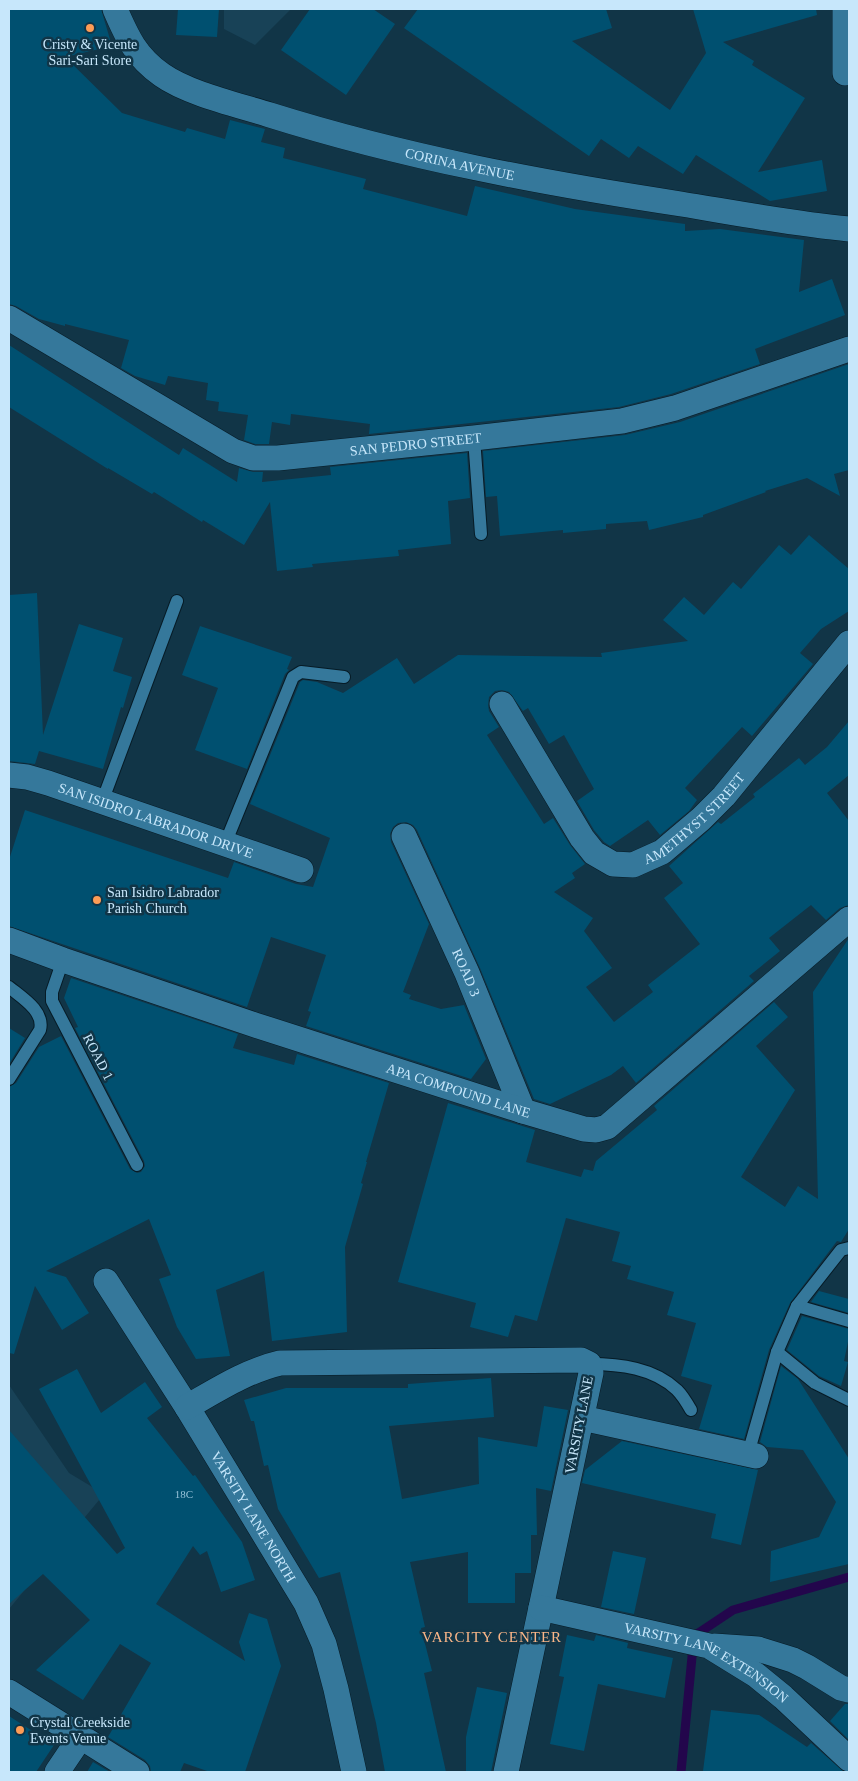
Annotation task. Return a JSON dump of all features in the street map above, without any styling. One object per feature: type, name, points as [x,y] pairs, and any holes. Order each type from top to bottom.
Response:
[{"type":"street","name":"CORINA AVENUE","points":[[116,9],[127,38],[142,59],[163,76],[187,88],[307,126],[416,156],[581,189],[849,234]]},
{"type":"street","points":[[844,9],[846,73]]},
{"type":"street","name":"SAN PEDRO STREET","points":[[9,318],[233,451],[253,458],[278,458],[622,421],[675,408],[849,349]]},
{"type":"street","name":"AMETHYST STREET","points":[[502,704],[582,838],[594,853],[613,864],[633,865],[662,852],[707,814],[736,782],[849,643]]},
{"type":"street","name":"SAN ISIDRO LABRADOR DRIVE","points":[[9,775],[27,777],[48,783],[301,870]]},
{"type":"street","name":"ROAD 3","points":[[404,836],[467,973],[523,1111]]},
{"type":"street","name":"APA COMPOUND LANE","points":[[9,940],[274,1032],[523,1111],[584,1129],[596,1130],[607,1127],[849,919]]},
{"type":"street","name":"VARSITY LANE NORTH","points":[[106,1281],[187,1407],[306,1603],[324,1644],[336,1688],[354,1772]]},
{"type":"street","name":"VARSITY LANE","points":[[187,1407],[245,1374],[280,1362],[581,1360],[589,1364],[591,1373],[582,1418],[506,1772]]},
{"type":"street","points":[[582,1418],[752,1455]]},
{"type":"street","name":"VARSITY LANE EXTENSION","points":[[541,1608],[704,1645],[732,1659],[763,1681],[783,1697],[849,1760]]},
{"type":"street","points":[[704,1645],[758,1649],[793,1660],[841,1688],[849,1690]]},
{"type":"street","points":[[9,1692],[137,1772]]},
{"type":"street","points":[[57,1772],[80,1738]]},
{"type":"lane","points":[[474,438],[481,534]]},
{"type":"lane","points":[[102,802],[177,601]]},
{"type":"lane","points":[[225,844],[293,677],[302,672],[344,678]]},
{"type":"lane","name":"ROAD 1","points":[[63,960],[52,992],[52,1001],[136,1165]]},
{"type":"lane","points":[[9,987],[33,1007],[41,1018],[41,1025],[40,1030],[9,1079]]},
{"type":"lane","points":[[752,1455],[777,1352],[798,1306],[841,1250],[849,1248]]},
{"type":"lane","points":[[798,1306],[849,1321]]},
{"type":"lane","points":[[777,1352],[815,1383],[849,1400]]},
{"type":"lane","points":[[589,1364],[613,1364],[633,1368],[663,1380],[678,1391],[691,1410]]},
{"type":"shaded area","points":[[224,9],[291,9],[255,45],[224,29]]},
{"type":"shaded area","points":[[9,1385],[69,1473],[104,1494],[9,1609]]},
{"type":"building","points":[[9,9],[101,9],[112,46],[65,57],[122,113],[185,132],[187,128],[225,139],[230,120],[265,129],[261,142],[285,148],[283,158],[366,179],[363,189],[467,216],[475,186],[575,209],[685,224],[685,231],[720,229],[804,240],[799,292],[832,279],[845,315],[755,349],[760,364],[671,394],[619,407],[369,434],[370,424],[291,414],[290,425],[272,422],[269,444],[255,444],[244,440],[248,415],[218,411],[219,402],[206,400],[208,383],[168,376],[165,385],[135,376],[121,368],[129,340],[39,319],[9,304]]},
{"type":"building","points":[[178,9],[219,9],[217,37],[176,35]]},
{"type":"building","points":[[310,9],[373,9],[395,24],[346,95],[281,50]]},
{"type":"building","points":[[418,9],[606,9],[612,28],[572,41],[670,110],[706,53],[693,9],[816,9],[817,15],[723,42],[754,61],[752,65],[805,98],[758,172],[822,160],[827,191],[770,201],[696,155],[683,174],[638,146],[629,158],[601,139],[589,156],[404,28]]},
{"type":"building","points":[[9,345],[179,455],[183,448],[237,482],[239,468],[253,472],[263,472],[262,482],[331,475],[330,467],[467,453],[470,498],[448,501],[451,544],[398,550],[399,556],[312,564],[313,567],[277,571],[270,502],[244,545],[154,492],[152,494],[108,469],[9,407]]},
{"type":"building","points":[[849,364],[849,470],[834,474],[840,496],[807,478],[765,491],[703,515],[703,517],[649,530],[647,521],[606,524],[606,529],[563,533],[563,530],[500,536],[497,496],[486,497],[483,451],[625,435],[680,422]]},
{"type":"building","points":[[809,535],[849,569],[849,611],[821,629],[800,653],[813,664],[752,736],[742,727],[685,788],[697,800],[689,811],[660,835],[648,820],[610,846],[604,842],[594,830],[577,801],[594,789],[564,735],[549,744],[528,708],[523,711],[509,692],[495,691],[489,697],[489,711],[499,727],[487,735],[544,824],[553,818],[585,864],[572,873],[575,878],[554,892],[593,918],[584,931],[612,968],[586,987],[614,1022],[653,992],[648,985],[700,944],[664,898],[683,883],[669,866],[718,822],[721,824],[755,797],[753,794],[799,758],[805,765],[827,747],[849,721],[849,775],[827,793],[849,821],[849,905],[840,908],[826,920],[811,905],[769,938],[780,951],[749,976],[754,981],[636,1083],[623,1066],[611,1075],[550,1104],[534,1099],[480,968],[417,830],[413,825],[406,822],[398,823],[393,827],[390,834],[391,842],[429,924],[403,992],[411,995],[409,999],[441,1009],[464,1005],[486,1059],[471,1079],[306,1026],[311,1012],[308,1011],[326,955],[271,937],[247,1007],[9,926],[9,860],[25,810],[228,878],[234,862],[296,884],[313,887],[330,838],[250,804],[300,682],[303,680],[317,682],[343,693],[397,658],[414,684],[458,655],[602,657],[601,653],[688,641],[663,620],[684,597],[704,615],[733,582],[741,589],[779,545],[791,555]]},
{"type":"building","points":[[37,593],[43,735],[79,624],[123,638],[113,671],[132,677],[103,769],[39,751],[35,764],[9,761],[9,595]]},
{"type":"building","points":[[200,626],[292,657],[287,669],[289,670],[285,674],[247,769],[195,750],[218,688],[182,675]]},
{"type":"building","points":[[849,938],[849,1229],[841,1242],[837,1241],[790,1303],[769,1350],[744,1439],[699,1429],[712,1385],[681,1376],[696,1323],[667,1315],[674,1292],[627,1279],[631,1266],[612,1261],[620,1232],[566,1218],[537,1321],[515,1315],[508,1337],[470,1327],[476,1303],[398,1282],[448,1103],[535,1130],[526,1162],[581,1177],[584,1169],[593,1171],[596,1161],[657,1110],[654,1106],[774,1002],[788,1017],[756,1046],[795,1090],[741,1177],[785,1207],[798,1186],[818,1199],[813,992]]},
{"type":"building","points":[[71,978],[238,1034],[233,1048],[294,1065],[297,1054],[389,1083],[366,1162],[361,1183],[363,1184],[345,1247],[347,1332],[272,1341],[264,1271],[216,1290],[230,1356],[196,1359],[177,1327],[159,1279],[171,1275],[149,1219],[46,1271],[66,1277],[89,1313],[62,1330],[35,1286],[14,1354],[9,1353],[9,1087],[16,1083],[39,1047],[61,1036],[130,1169],[137,1173],[141,1172],[145,1166],[75,1028],[78,1027],[64,998]]},
{"type":"building","points":[[9,1028],[25,1038],[9,1064]]},
{"type":"building","points":[[819,1291],[849,1299],[849,1313],[811,1302]]},
{"type":"building","points":[[802,1316],[849,1329],[844,1361],[848,1362],[841,1386],[819,1376],[787,1350]]},
{"type":"building","points":[[781,1366],[798,1379],[849,1459],[849,1564],[770,1582],[771,1551],[819,1537],[836,1502],[803,1450],[767,1447],[760,1442]]},
{"type":"building","points":[[77,1369],[101,1413],[145,1382],[162,1407],[147,1418],[193,1476],[195,1475],[242,1542],[255,1580],[221,1592],[207,1551],[200,1555],[193,1546],[156,1604],[245,1661],[239,1642],[249,1613],[267,1619],[281,1666],[245,1772],[210,1772],[184,1763],[180,1772],[151,1772],[150,1766],[145,1760],[108,1737],[151,1663],[120,1644],[83,1700],[36,1670],[90,1620],[43,1574],[9,1604],[9,1430],[117,1554],[125,1548],[39,1389]]},
{"type":"building","points":[[491,1378],[494,1417],[389,1426],[402,1499],[479,1484],[478,1437],[537,1447],[544,1406],[568,1410],[551,1491],[536,1488],[537,1535],[531,1535],[531,1573],[515,1573],[515,1603],[468,1603],[468,1552],[410,1562],[425,1627],[421,1628],[432,1671],[424,1673],[446,1772],[385,1772],[376,1723],[340,1572],[319,1578],[278,1509],[268,1465],[264,1466],[254,1421],[251,1421],[244,1400],[286,1388],[408,1388],[408,1384]]},
{"type":"building","points":[[622,1441],[758,1470],[741,1545],[711,1538],[716,1514],[582,1483],[585,1470]]},
{"type":"building","points":[[613,1551],[646,1558],[634,1614],[601,1607]]},
{"type":"building","points":[[567,1635],[594,1641],[596,1635],[628,1643],[627,1648],[673,1658],[665,1698],[598,1684],[584,1751],[550,1744],[564,1677],[559,1676]]},
{"type":"building","points":[[477,1687],[507,1693],[491,1772],[466,1772],[466,1737]]},
{"type":"building","points":[[845,1704],[849,1704],[849,1740],[830,1721]]},
{"type":"building","points":[[711,1710],[759,1715],[807,1747],[811,1743],[844,1772],[703,1771]]},
{"type":"building","name":"Crystal Creekside Events Venue","points":[[9,1716],[54,1745],[36,1772],[9,1772]]},
{"type":"building","points":[[93,1762],[110,1772],[87,1772]]},
{"type":"waterway","points":[[681,1772],[694,1636],[733,1610],[849,1577]]},
{"type":"place","name":"Cristy & Vicente Sari-Sari Store","points":[[90,28]]},
{"type":"place","name":"San Isidro Labrador Parish Church","points":[[97,900]]},
{"type":"place","name":"Crystal Creekside Events Venue","points":[[20,1730]]},
{"type":"district","name":"VARCITY CENTER","points":[[492,1637]]}]
